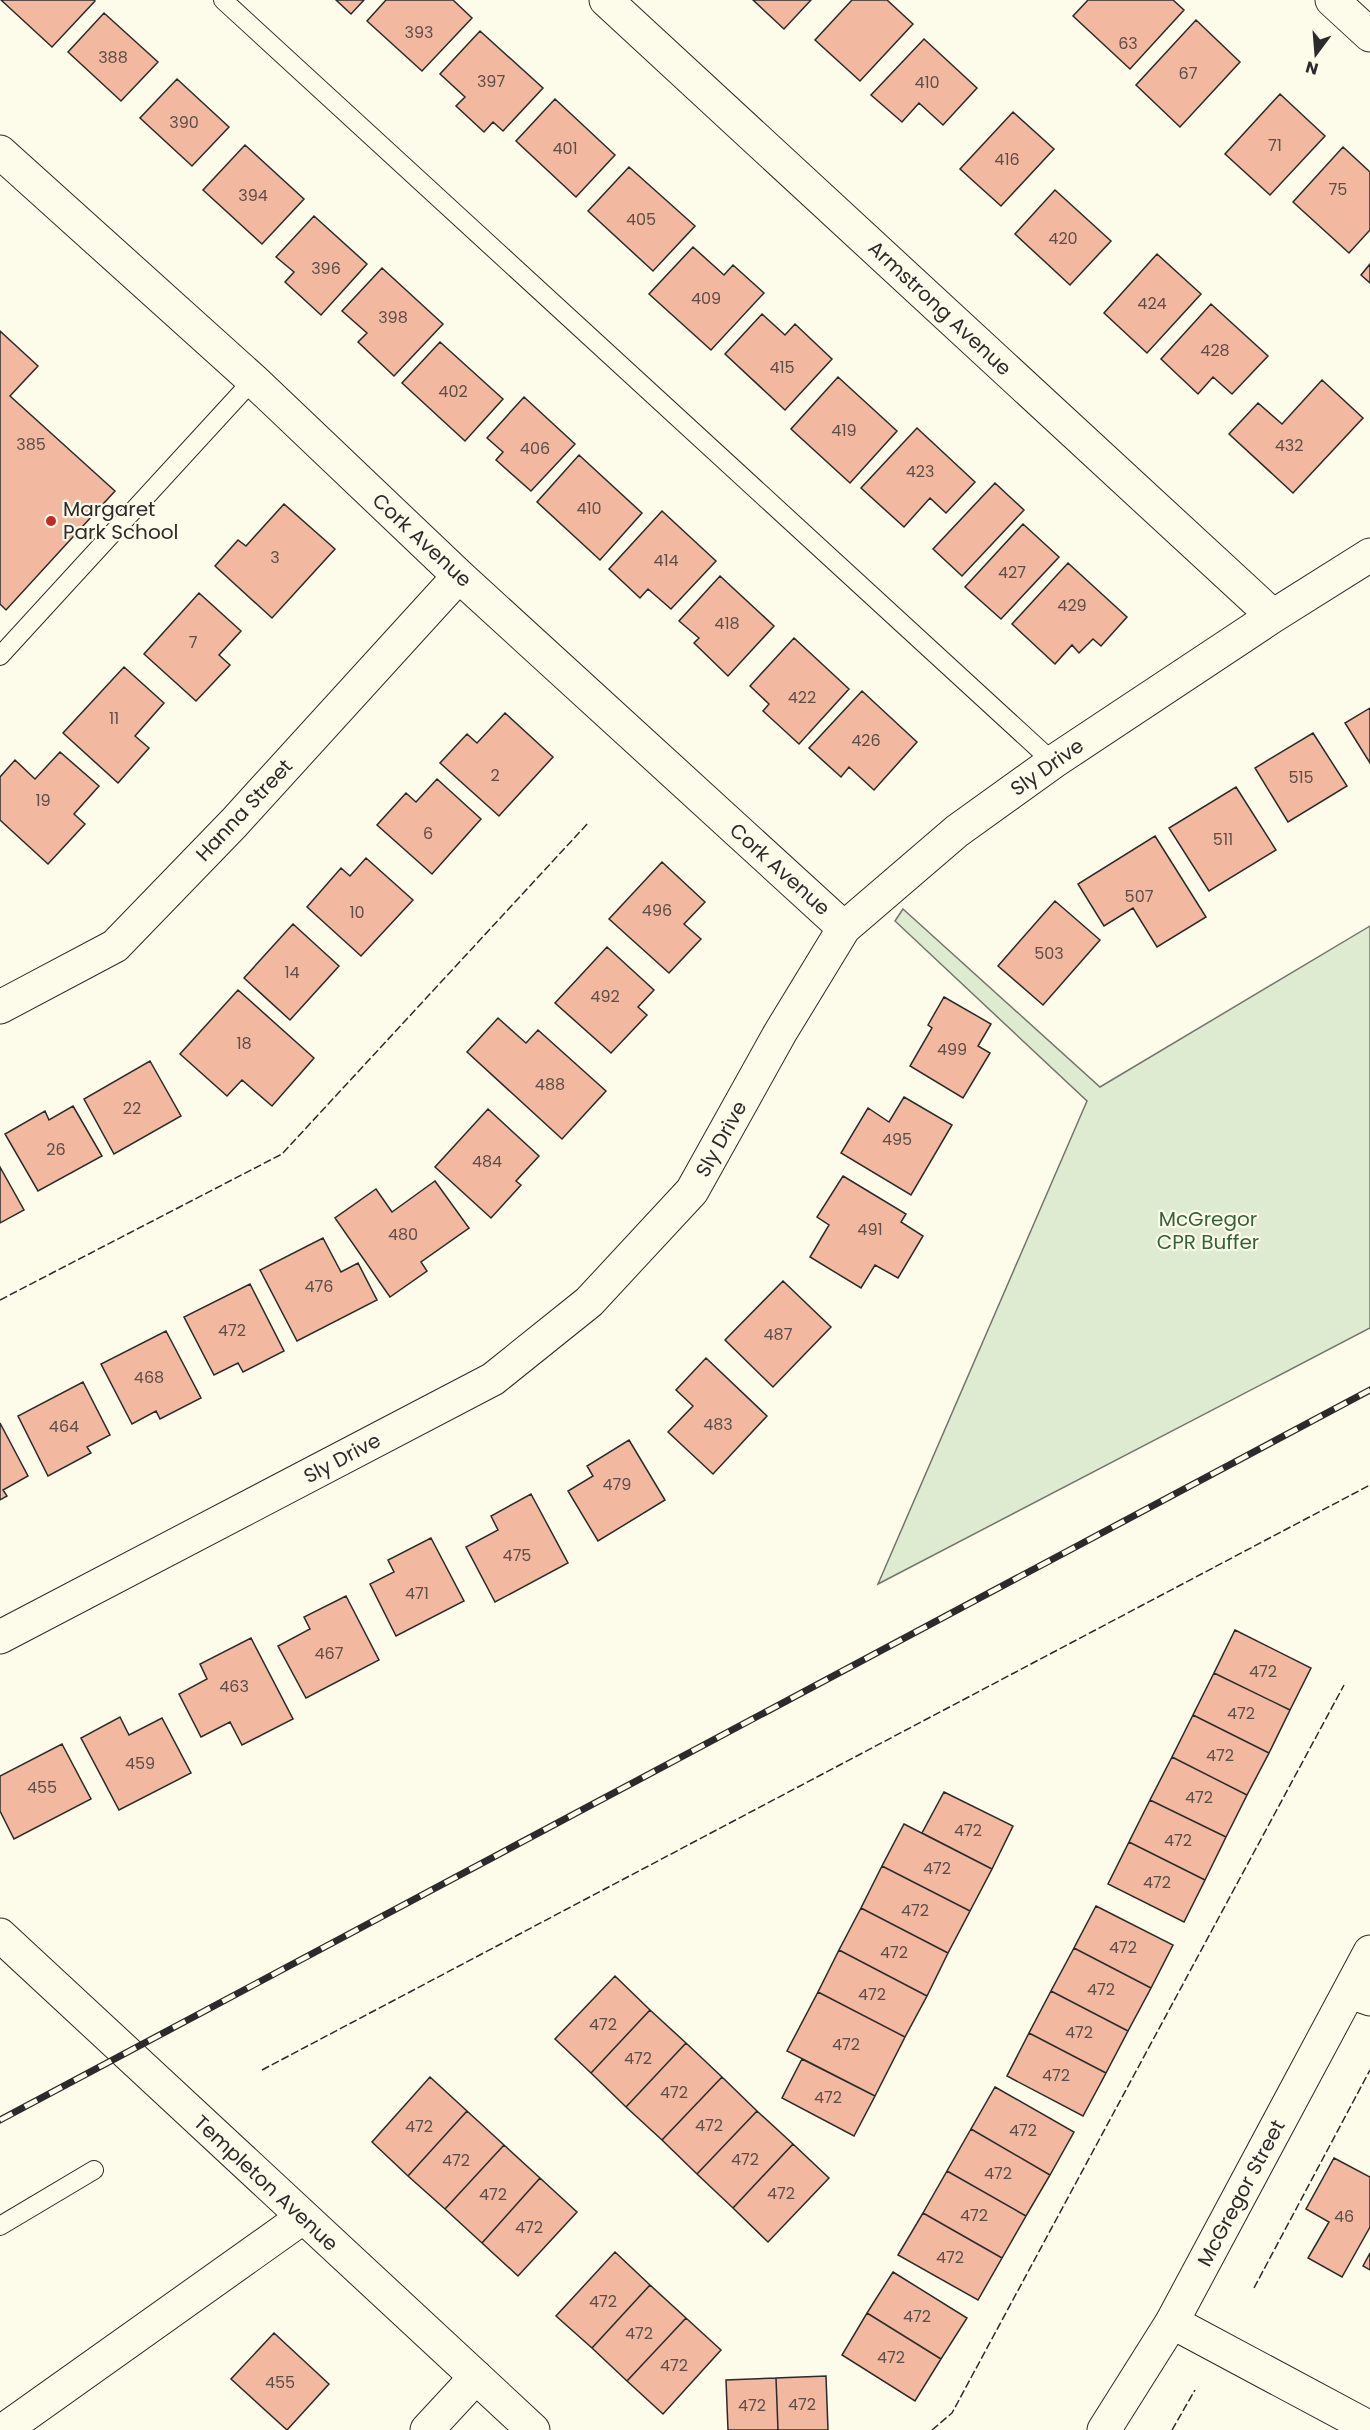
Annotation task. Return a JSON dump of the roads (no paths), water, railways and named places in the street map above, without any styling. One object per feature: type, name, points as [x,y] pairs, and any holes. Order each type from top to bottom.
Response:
[{"type":"street","name":"Armstrong Avenue","points":[[606,0],[1273,616]]},
{"type":"street","points":[[1332,0],[1370,35]]},
{"type":"street","name":"Cork Avenue","points":[[0,152],[253,380],[459,576],[844,928]]},
{"type":"street","name":"Sly Drive","points":[[0,1637],[493,1379],[589,1302],[692,1191],[780,1033],[844,928],[957,831],[1053,762],[1273,616],[1370,555]]},
{"type":"street","name":"Hanna Street","points":[[0,1007],[115,946],[234,822],[459,576]]},
{"type":"street","name":"Templeton Avenue","points":[[0,1935],[302,2218],[533,2430]]},
{"type":"street","name":"McGregor Street","points":[[1104,2430],[1172,2322],[1360,1996],[1370,1952]]},
{"type":"street","points":[[4,2430],[302,2218]]},
{"type":"street","points":[[1172,2322],[1370,2428]]},
{"type":"street","points":[[427,2430],[476,2377]]},
{"type":"lane","points":[[223,0],[1053,762]]},
{"type":"lane","points":[[0,656],[253,380]]},
{"type":"lane","points":[[0,2226],[94,2170]]},
{"type":"railway","points":[[0,2120],[1370,1390]]},
{"type":"place","name":"Margaret Park School","points":[[51,521]]},
{"type":"park label","name":"McGregor CPR Buffer","points":[[1208,1230]]}]
